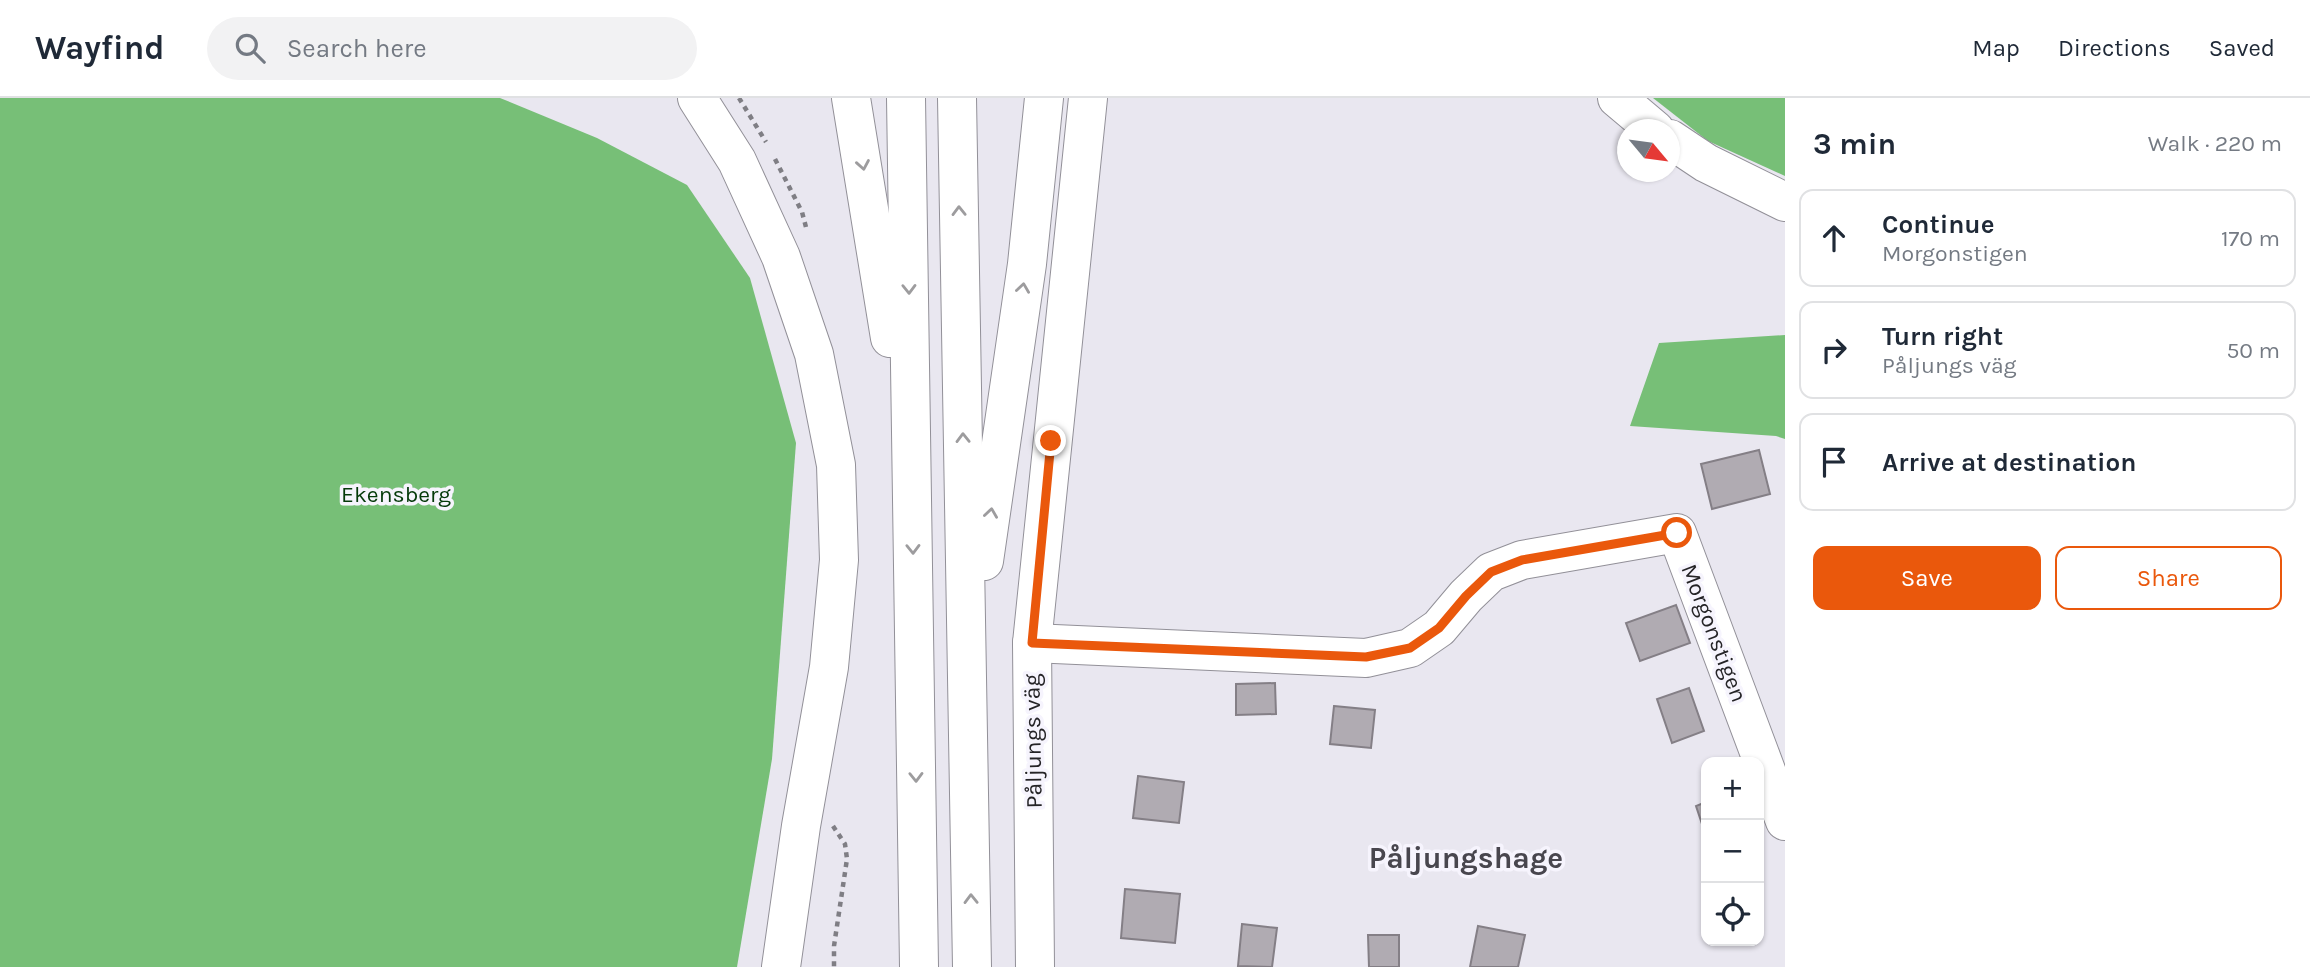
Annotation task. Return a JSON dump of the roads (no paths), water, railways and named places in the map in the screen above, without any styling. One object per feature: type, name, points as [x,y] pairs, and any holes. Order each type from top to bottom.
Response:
[{"type":"main road","points":[[697,98],[737,161],[782,257],[814,354],[836,465],[839,560],[829,667],[801,826],[781,967]]},
{"type":"main road","points":[[851,98],[912,481]]},
{"type":"main road","points":[[906,98],[919,967]]},
{"type":"main road","points":[[957,98],[972,967]]},
{"type":"main road","points":[[968,678],[1027,264],[1044,98]]},
{"type":"main road","name":"Påljungs väg","points":[[1035,967],[1032,643],[1088,98]]},
{"type":"main road","points":[[1617,98],[1642,119]]},
{"type":"main road","points":[[1680,146],[1706,163],[1785,202]]},
{"type":"main road","name":"Morgonstigen","points":[[1032,643],[1366,657],[1410,648],[1439,628],[1491,572],[1522,560],[1677,533],[1785,821]]},
{"type":"district","name":"Påljungshage","points":[[1466,858]]},
{"type":"park label","name":"Ekensberg","points":[[396,494]]}]
